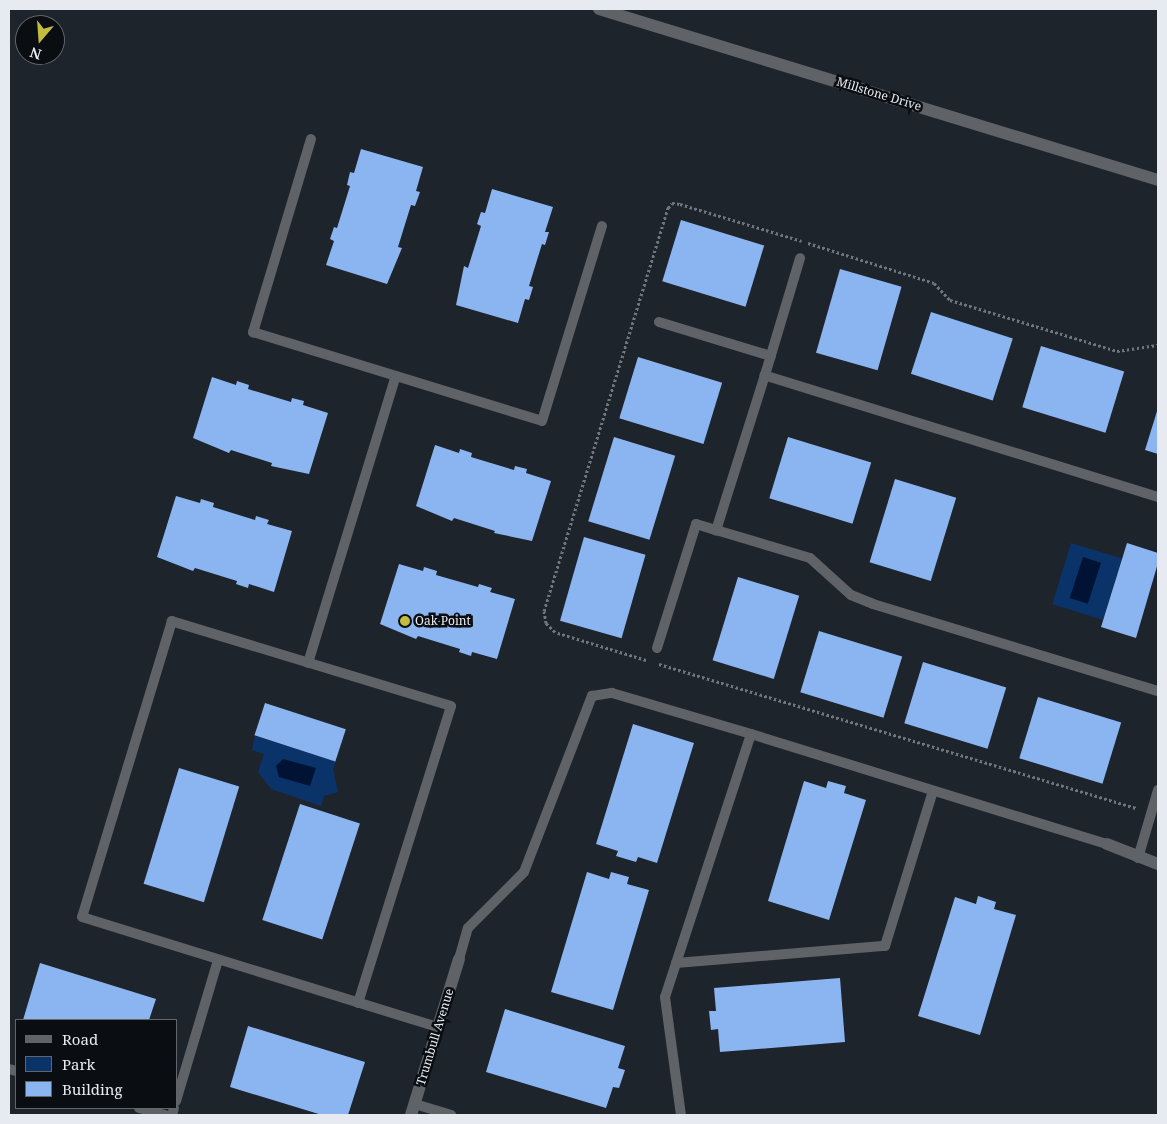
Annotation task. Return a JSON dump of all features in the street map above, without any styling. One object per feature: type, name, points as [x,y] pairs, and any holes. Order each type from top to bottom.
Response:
[{"type":"street","name":"Millstone Drive","points":[[599,9],[1158,180]]},
{"type":"street","points":[[1108,844],[1138,858],[1158,864]]},
{"type":"street","name":"Trumbull Avenue","points":[[413,1110],[459,958]]},
{"type":"lane","points":[[311,139],[253,332],[542,421],[602,226]]},
{"type":"lane","points":[[716,530],[800,258]]},
{"type":"lane","points":[[659,322],[771,356]]},
{"type":"lane","points":[[765,375],[1158,497]]},
{"type":"lane","points":[[308,663],[396,376]]},
{"type":"lane","points":[[657,648],[696,524],[810,558],[851,595],[873,604],[1158,690]]},
{"type":"lane","points":[[358,1003],[451,706],[172,622],[82,917],[218,960],[358,1003],[438,1027]]},
{"type":"lane","points":[[459,958],[468,928],[524,872],[592,696],[612,693],[1108,844]]},
{"type":"lane","points":[[681,1115],[665,997],[751,734]]},
{"type":"lane","points":[[1138,858],[1158,790]]},
{"type":"lane","points":[[676,963],[884,946],[933,791]]},
{"type":"lane","points":[[178,1094],[218,960]]},
{"type":"lane","points":[[143,1109],[164,1115]]},
{"type":"lane","points":[[413,1110],[450,1115]]},
{"type":"path","points":[[1152,813],[555,632],[546,623],[544,611],[672,203],[910,274],[934,283],[950,300],[1117,351],[1158,345]]},
{"type":"green space","points":[[1071,543],[1122,558],[1103,620],[1052,604]]},
{"type":"green space","points":[[255,736],[336,761],[333,769],[338,792],[324,796],[321,806],[271,789],[258,772],[264,754],[252,750]]},
{"type":"shaded area","points":[[1083,557],[1101,563],[1088,604],[1070,598]]},
{"type":"shaded area","points":[[283,759],[316,768],[310,786],[279,777],[276,766]]},
{"type":"building","points":[[361,149],[423,167],[416,191],[420,192],[415,206],[411,205],[398,247],[402,248],[387,284],[326,265],[334,241],[330,239],[334,227],[337,228],[350,186],[347,185],[350,172],[354,173]]},
{"type":"building","points":[[492,189],[553,207],[545,232],[549,232],[545,245],[542,244],[529,286],[533,287],[529,300],[525,299],[518,323],[456,305],[464,266],[468,268],[481,226],[477,224],[481,212],[485,213]]},
{"type":"building","points":[[681,220],[764,245],[745,307],[662,281]]},
{"type":"building","points":[[840,269],[902,287],[878,370],[816,353]]},
{"type":"building","points":[[931,312],[1013,339],[993,400],[911,374]]},
{"type":"building","points":[[1041,346],[1124,371],[1105,433],[1022,407]]},
{"type":"building","points":[[638,357],[722,383],[703,444],[619,418]]},
{"type":"building","points":[[212,377],[236,385],[237,381],[249,385],[248,389],[291,402],[292,398],[304,401],[303,405],[328,413],[309,474],[271,466],[272,463],[231,450],[229,453],[193,438]]},
{"type":"building","points":[[1158,408],[1158,454],[1145,450]]},
{"type":"building","points":[[614,437],[675,456],[649,540],[588,521]]},
{"type":"building","points":[[788,437],[871,462],[852,524],[769,498]]},
{"type":"building","points":[[435,445],[459,453],[460,449],[472,453],[471,457],[514,470],[515,466],[527,469],[526,473],[551,481],[532,541],[494,533],[495,531],[454,518],[452,521],[416,506]]},
{"type":"building","points":[[895,479],[956,498],[931,581],[870,562]]},
{"type":"building","points":[[176,496],[200,503],[201,499],[214,503],[213,507],[255,520],[256,516],[269,520],[267,524],[292,531],[274,592],[249,584],[248,588],[236,584],[237,581],[195,568],[193,571],[157,557]]},
{"type":"building","points":[[584,537],[646,555],[622,638],[560,621]]},
{"type":"building","points":[[1127,543],[1158,553],[1158,563],[1136,638],[1101,627]]},
{"type":"building","points":[[399,564],[423,571],[424,567],[437,571],[436,575],[478,587],[479,584],[492,588],[490,592],[515,599],[497,659],[472,652],[471,656],[459,652],[460,649],[418,636],[416,639],[380,624]]},
{"type":"building","points":[[738,577],[799,596],[774,679],[713,660]]},
{"type":"building","points":[[819,631],[902,656],[883,718],[800,692]]},
{"type":"building","points":[[923,662],[1006,687],[987,749],[904,723]]},
{"type":"building","points":[[1038,697],[1121,722],[1102,784],[1019,758]]},
{"type":"building","points":[[265,703],[346,729],[335,762],[254,735]]},
{"type":"building","points":[[633,724],[694,743],[657,863],[638,857],[636,862],[616,856],[618,851],[596,844]]},
{"type":"building","points":[[179,768],[239,786],[204,902],[144,884]]},
{"type":"building","points":[[804,781],[826,788],[828,781],[846,786],[844,793],[866,800],[829,920],[768,901]]},
{"type":"building","points":[[300,804],[360,823],[322,939],[262,920]]},
{"type":"building","points":[[587,872],[609,879],[611,872],[629,877],[627,884],[649,890],[613,1010],[551,992]]},
{"type":"building","points":[[978,896],[996,902],[994,909],[1016,915],[980,1035],[918,1016],[955,897],[976,904]]},
{"type":"building","points":[[40,963],[156,999],[149,1019],[23,1019]]},
{"type":"building","points":[[840,978],[845,1042],[720,1052],[718,1029],[711,1030],[709,1011],[716,1011],[714,988]]},
{"type":"building","points":[[505,1009],[625,1046],[618,1068],[625,1070],[619,1088],[613,1087],[606,1108],[486,1072]]},
{"type":"building","points":[[248,1026],[365,1062],[348,1115],[322,1115],[230,1087]]},
{"type":"place","name":"Oak Point","points":[[405,621]]}]
